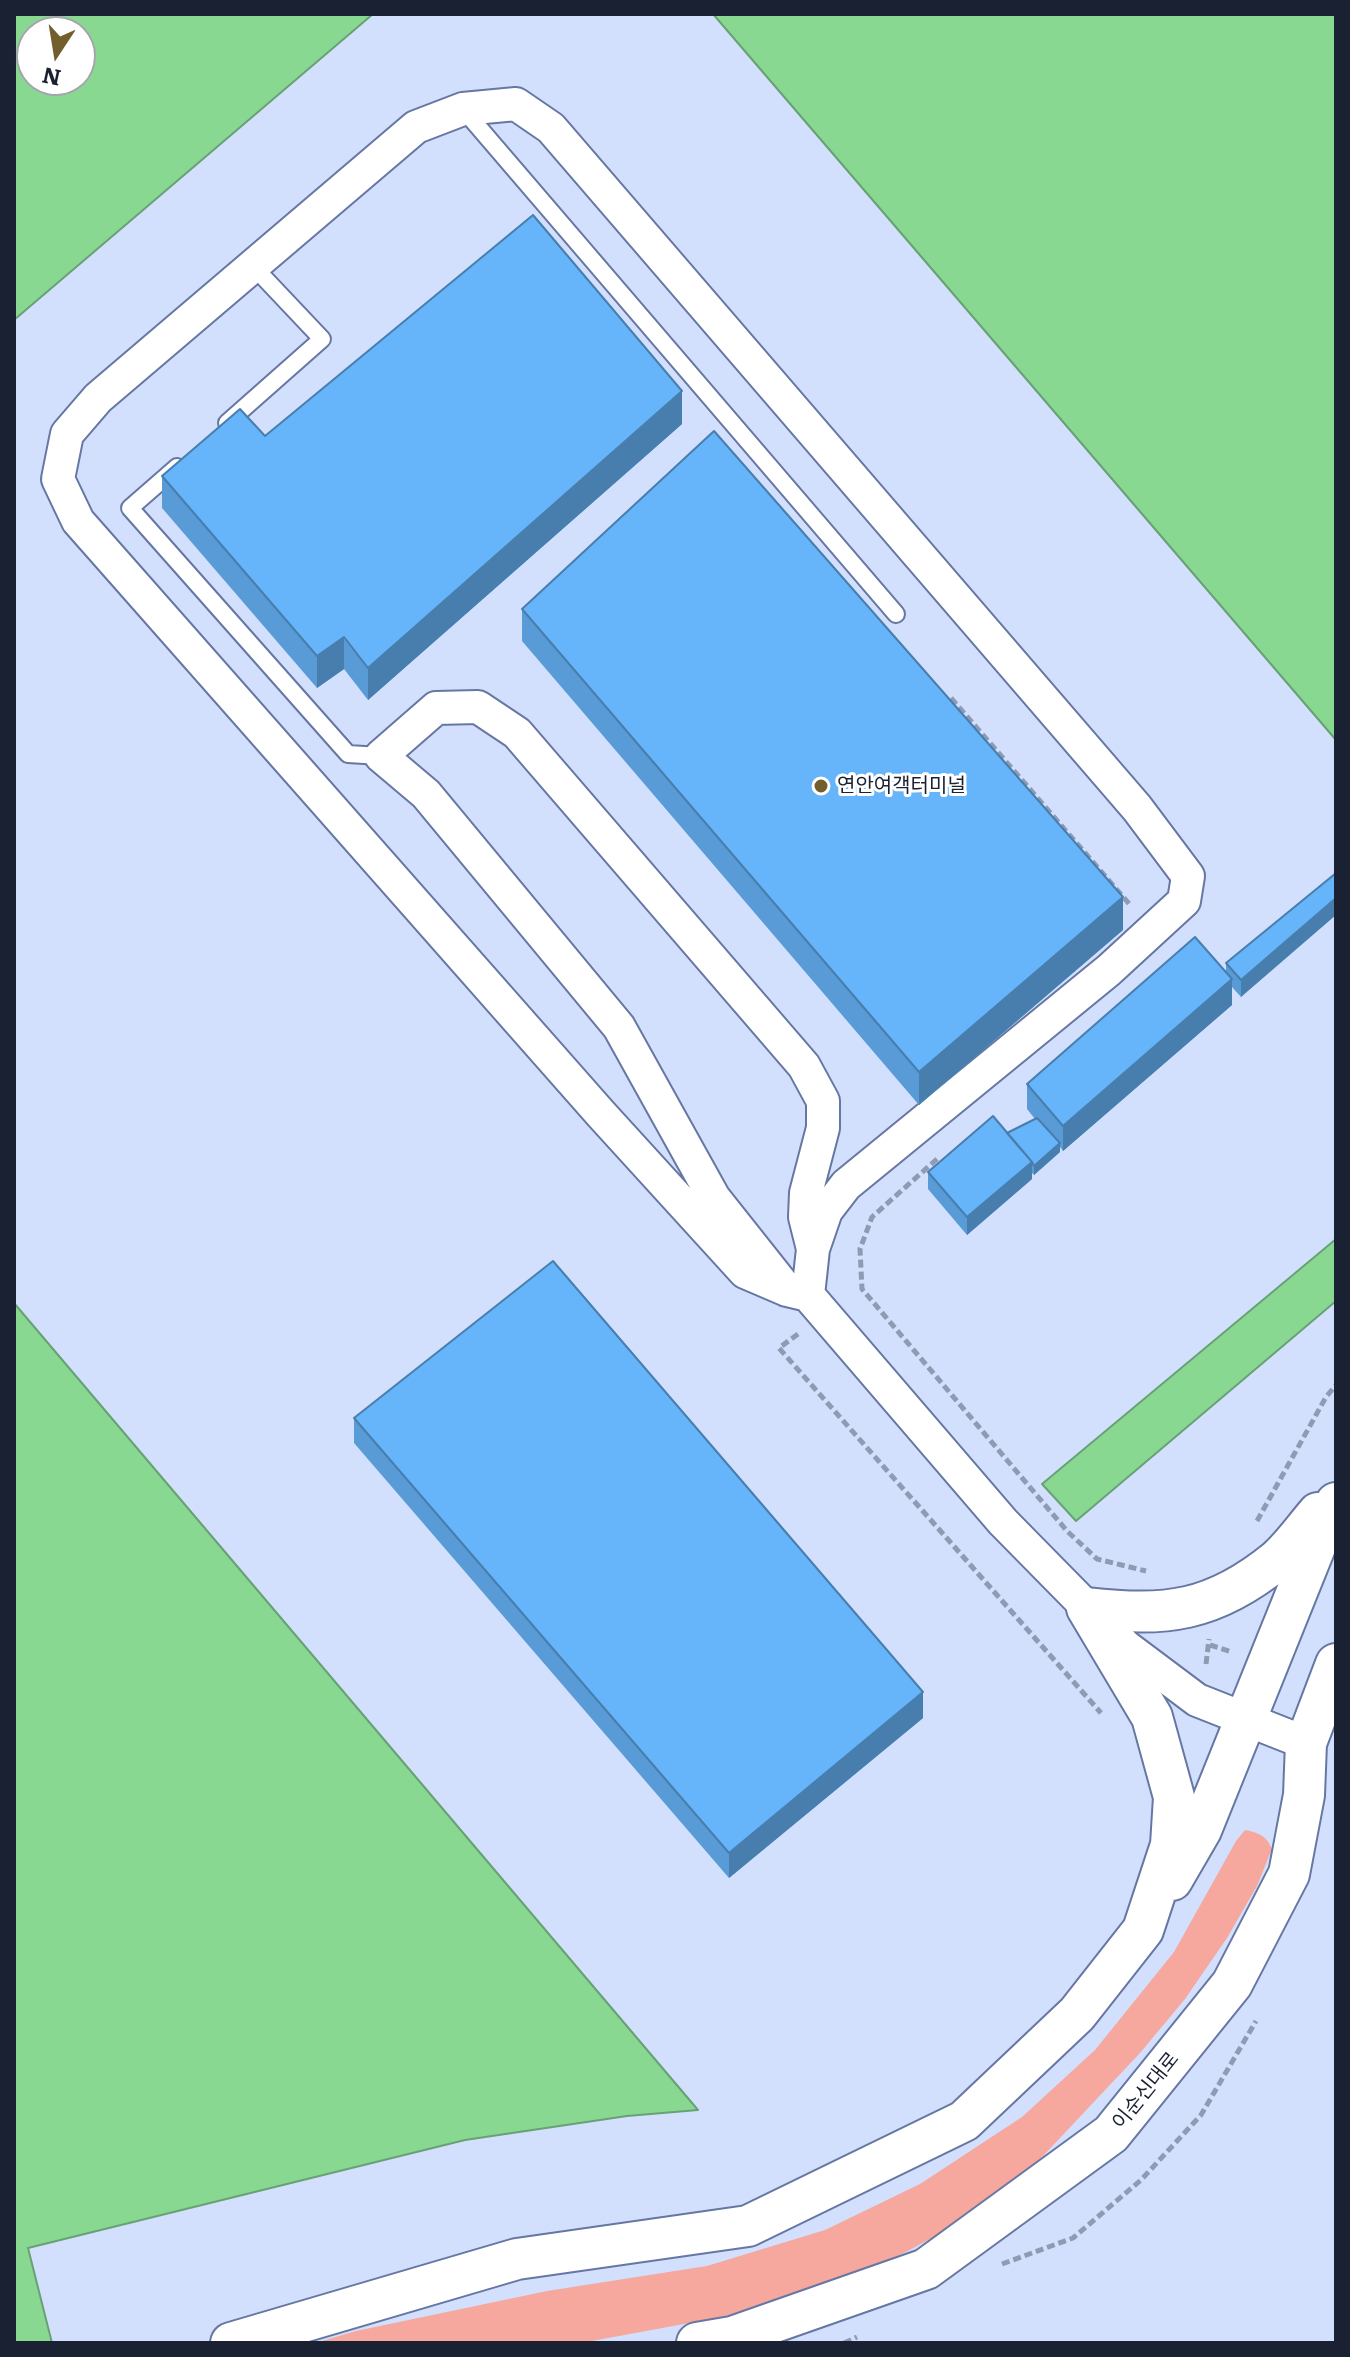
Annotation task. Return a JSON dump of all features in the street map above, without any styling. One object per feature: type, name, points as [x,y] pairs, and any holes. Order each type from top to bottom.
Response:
[{"type":"street","points":[[516,104],[551,128],[1127,796],[1188,876],[1184,901],[1109,970],[846,1185],[826,1211],[813,1249],[807,1300],[745,1272],[734,1261],[78,521],[58,479],[67,434],[98,398],[416,127],[463,109],[516,104]]},
{"type":"street","points":[[813,1249],[805,1217],[806,1193],[823,1128],[823,1101],[804,1066],[517,733],[478,707],[436,708],[381,756],[426,794],[619,1027],[714,1198],[1003,1522],[1125,1646],[1197,1700],[1306,1743]]},
{"type":"street","points":[[1087,1608],[1133,1614],[1172,1612],[1205,1604],[1279,1558],[1336,1492]]},
{"type":"street","points":[[231,2343],[517,2259],[748,2226],[964,2121],[1077,2014],[1143,1930],[1201,1830],[1317,1542],[1336,1503]]},
{"type":"street","points":[[1087,1608],[1152,1717],[1174,1797],[1171,1845],[1143,1930]]},
{"type":"street","name":"이순신대로","points":[[697,2343],[732,2337],[926,2269],[1111,2134],[1232,1984],[1289,1874],[1304,1795],[1306,1743],[1336,1664]]},
{"type":"lane","points":[[463,109],[896,614]]},
{"type":"lane","points":[[214,434],[322,339],[253,266]]},
{"type":"lane","points":[[190,455],[130,508],[348,754],[381,756]]},
{"type":"path","points":[[951,698],[1132,907]]},
{"type":"path","points":[[945,1153],[872,1217],[860,1249],[862,1289],[1067,1531],[1097,1559],[1151,1572]]},
{"type":"path","points":[[862,1289],[807,1300],[779,1348],[1104,1716]]},
{"type":"path","points":[[1250,1529],[1259,1519],[1326,1397],[1336,1385]]},
{"type":"shaded area","points":[[14,14],[373,14],[14,320]]},
{"type":"shaded area","points":[[713,14],[1336,14],[1336,740]]},
{"type":"shaded area","points":[[1336,1239],[1336,1301],[1076,1521],[1042,1484]]},
{"type":"shaded area","points":[[14,1303],[698,2110],[627,2116],[465,2140],[28,2248],[52,2343],[14,2343]]},
{"type":"shaded area","points":[[1245,1830],[1262,1835],[1272,1849],[1257,1886],[1227,1938],[1185,1999],[1140,2053],[1043,2156],[988,2208],[904,2253],[829,2285],[722,2317],[581,2343],[315,2343],[356,2331],[547,2291],[707,2266],[825,2230],[920,2184],[1022,2117],[1095,2050],[1174,1952]]},
{"type":"building","points":[[533,215],[682,391],[368,668],[344,637],[317,656],[162,476],[240,409],[265,436]]},
{"type":"building","name":"연안여객터미널","points":[[714,431],[1123,897],[919,1072],[522,609]]},
{"type":"building","points":[[1336,873],[1336,898],[1241,980],[1226,963]]},
{"type":"building","points":[[1195,937],[1232,979],[1063,1126],[1027,1084]]},
{"type":"building","points":[[993,1116],[1032,1162],[967,1217],[928,1172]]},
{"type":"building","points":[[1037,1118],[1060,1143],[1034,1166],[1007,1133]]},
{"type":"building","points":[[553,1261],[923,1692],[729,1853],[354,1418]]},
{"type":"place","name":"연안여객터미널","points":[[821,786]]}]
